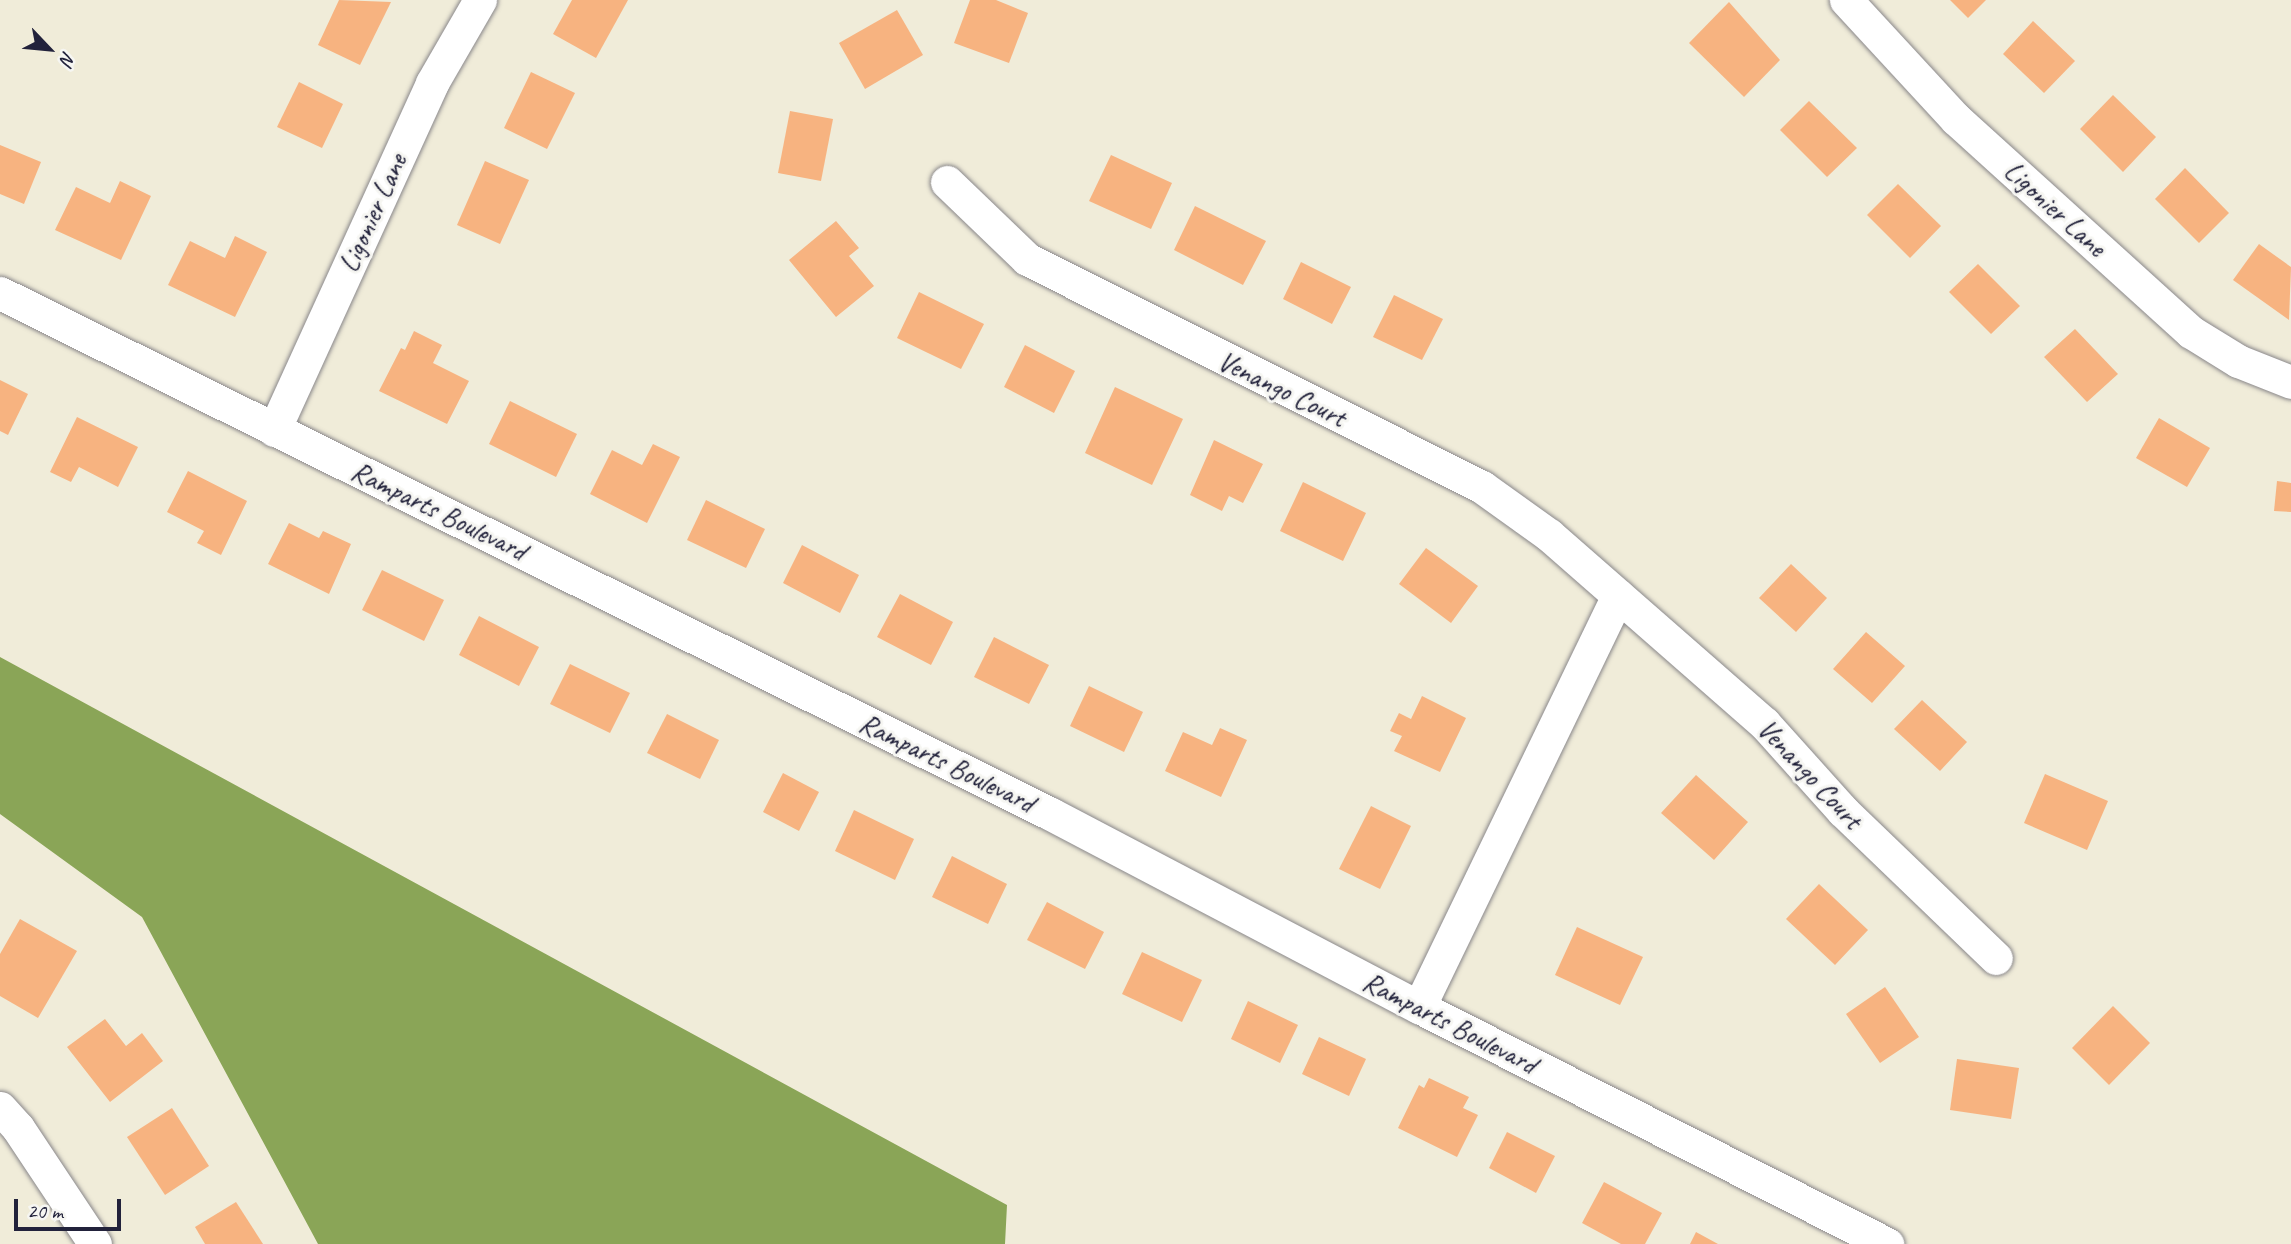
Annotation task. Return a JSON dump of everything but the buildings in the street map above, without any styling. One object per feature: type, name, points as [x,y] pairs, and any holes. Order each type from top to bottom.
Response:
[{"type":"street","name":"Ligonier Lane","points":[[274,430],[432,83],[480,0]]},
{"type":"street","name":"Ligonier Lane","points":[[1846,0],[1956,119],[2191,332],[2238,361],[2291,382]]},
{"type":"street","name":"Venango Court","points":[[947,182],[1027,259],[1482,487],[1549,535],[1764,723],[1843,811],[1996,958]]},
{"type":"street","name":"Ramparts Boulevard","points":[[0,293],[1039,808],[1419,1007],[1887,1244]]},
{"type":"street","points":[[1419,1007],[1618,596]]},
{"type":"street","points":[[0,1108],[19,1128],[95,1244]]},
{"type":"green space","points":[[0,657],[1007,1205],[1005,1244],[318,1244],[142,917],[0,814]]}]
